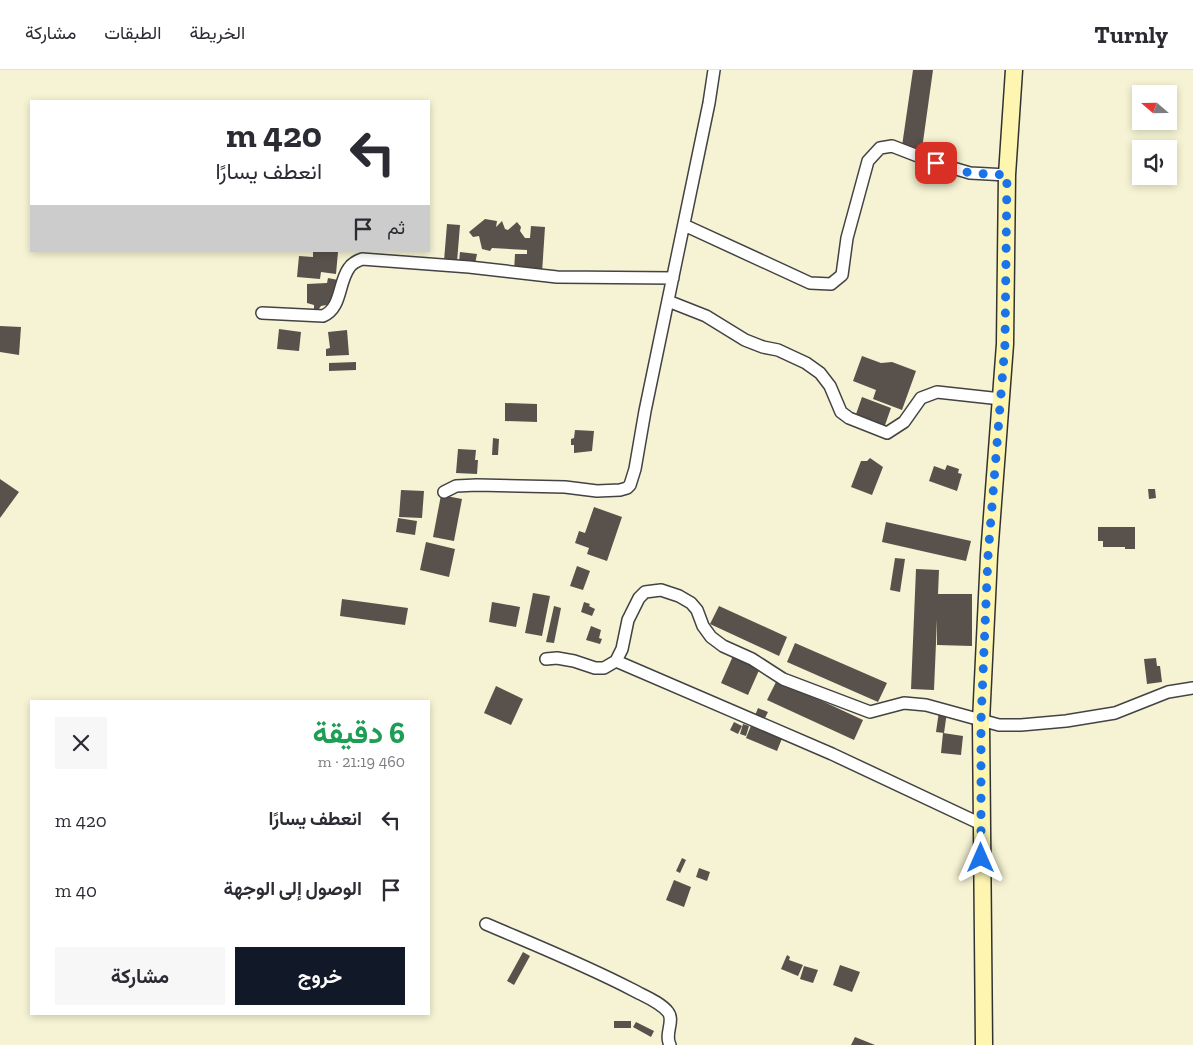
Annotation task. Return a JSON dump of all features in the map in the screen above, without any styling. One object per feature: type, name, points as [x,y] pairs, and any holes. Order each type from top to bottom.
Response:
[{"type":"street","points":[[444,492],[456,486],[477,485],[564,487],[597,491],[620,490],[630,485],[635,469],[644,411],[709,104],[714,70]]},
{"type":"street","points":[[984,1045],[981,721],[988,556],[1005,344],[1007,175],[1014,70]]},
{"type":"street","points":[[684,225],[810,283],[830,284],[842,274],[847,238],[868,161],[880,148],[892,146],[936,163],[970,173],[1007,175]]},
{"type":"street","points":[[262,313],[323,316],[330,313],[348,268],[362,259],[469,266],[557,277],[673,278]]},
{"type":"street","points":[[668,301],[706,316],[745,340],[778,350],[806,363],[820,373],[830,386],[841,412],[849,418],[887,433],[904,422],[921,398],[937,392],[1001,398]]},
{"type":"street","points":[[546,659],[557,658],[574,661],[595,668],[604,668],[616,661],[622,649],[628,620],[639,598],[645,592],[661,590],[679,596],[691,604],[697,610],[703,626],[711,637],[723,646],[752,659],[783,679],[870,712],[904,703],[948,711],[999,725],[1021,725],[1066,721],[1115,713],[1168,692],[1193,688]]},
{"type":"street","points":[[616,661],[832,754],[981,824]]},
{"type":"street","points":[[486,924],[611,977],[656,1002],[669,1013],[667,1038],[670,1045]]},
{"type":"shaded area","points":[[0,70],[1193,70],[1193,1045],[0,1045]]},
{"type":"building","points":[[913,70],[933,70],[922,149],[902,146]]},
{"type":"building","points":[[485,219],[497,221],[496,227],[502,221],[505,229],[508,230],[517,222],[525,238],[530,238],[531,226],[545,227],[542,273],[514,271],[515,254],[527,254],[527,250],[492,248],[490,251],[482,249],[479,236],[473,237],[469,232]]},
{"type":"building","points":[[447,224],[460,225],[457,262],[444,261]]},
{"type":"building","points":[[313,252],[338,252],[336,274],[321,272],[320,279],[297,277],[299,256],[313,257]]},
{"type":"building","points":[[460,252],[477,254],[475,264],[459,262]]},
{"type":"building","points":[[328,278],[338,280],[332,304],[314,309],[314,305],[307,303],[307,284],[327,283]]},
{"type":"building","points":[[0,326],[21,327],[19,355],[0,352]]},
{"type":"building","points":[[279,329],[301,332],[299,351],[277,349]]},
{"type":"building","points":[[347,330],[349,355],[326,356],[326,349],[330,348],[328,332]]},
{"type":"building","points":[[862,356],[881,363],[892,362],[916,371],[902,410],[873,399],[876,390],[853,381]]},
{"type":"building","points":[[356,362],[356,370],[329,371],[329,363]]},
{"type":"building","points":[[862,397],[891,408],[884,428],[855,417]]},
{"type":"building","points":[[505,403],[537,404],[537,422],[505,421]]},
{"type":"building","points":[[575,430],[594,431],[592,451],[574,453],[574,445],[571,445],[571,439],[574,438]]},
{"type":"building","points":[[493,438],[499,439],[498,455],[492,455]]},
{"type":"building","points":[[458,449],[476,450],[475,460],[478,460],[477,474],[456,473]]},
{"type":"building","points":[[870,458],[883,467],[872,495],[851,487],[861,461],[867,461]]},
{"type":"building","points":[[947,465],[959,469],[958,473],[962,474],[957,491],[929,481],[934,466],[945,470]]},
{"type":"building","points":[[0,479],[19,492],[0,518]]},
{"type":"building","points":[[1148,489],[1155,489],[1156,498],[1149,499]]},
{"type":"building","points":[[401,490],[424,491],[422,518],[399,517]]},
{"type":"building","points":[[441,495],[462,499],[454,541],[433,537]]},
{"type":"building","points":[[594,507],[622,517],[607,561],[587,554],[589,548],[575,543],[579,531],[585,533]]},
{"type":"building","points":[[398,518],[417,521],[415,535],[396,532]]},
{"type":"building","points":[[886,522],[971,541],[966,561],[882,542]]},
{"type":"building","points":[[1098,527],[1135,527],[1135,549],[1103,547],[1103,541],[1098,541]]},
{"type":"building","points":[[426,542],[455,549],[449,577],[420,570]]},
{"type":"building","points":[[895,558],[905,559],[900,592],[890,590]]},
{"type":"building","points":[[577,566],[590,571],[583,590],[570,586]]},
{"type":"building","points":[[916,569],[939,570],[938,594],[972,594],[972,646],[937,645],[937,619],[934,690],[911,689]]},
{"type":"building","points":[[533,593],[550,596],[542,636],[525,633]]},
{"type":"building","points":[[342,599],[408,608],[405,625],[340,616]]},
{"type":"building","points":[[492,602],[520,607],[516,627],[489,622]]},
{"type":"building","points":[[584,602],[590,604],[589,606],[595,609],[592,616],[581,612]]},
{"type":"building","points":[[554,606],[561,608],[554,643],[546,642]]},
{"type":"building","points":[[719,606],[787,637],[779,656],[710,624]]},
{"type":"building","points":[[591,626],[601,630],[599,638],[602,639],[600,644],[586,640]]},
{"type":"building","points":[[795,643],[887,683],[878,702],[787,662]]},
{"type":"building","points":[[733,656],[760,668],[748,695],[721,683]]},
{"type":"building","points":[[1156,658],[1157,666],[1160,666],[1162,682],[1147,684],[1144,659]]},
{"type":"building","points":[[777,680],[863,720],[854,740],[767,700]]},
{"type":"building","points":[[496,686],[523,699],[511,725],[484,713]]},
{"type":"building","points":[[758,708],[768,712],[763,722],[785,731],[777,751],[746,738]]},
{"type":"building","points":[[939,711],[947,712],[944,733],[936,732]]},
{"type":"building","points":[[734,722],[742,726],[738,734],[730,730]]},
{"type":"building","points":[[743,724],[749,726],[746,736],[740,734]]},
{"type":"building","points":[[943,733],[963,736],[961,755],[941,753]]},
{"type":"building","points":[[682,858],[686,860],[680,873],[676,871]]},
{"type":"building","points":[[699,868],[710,872],[707,881],[696,877]]},
{"type":"building","points":[[674,880],[691,887],[684,907],[666,900]]},
{"type":"building","points":[[523,952],[530,956],[514,985],[507,981]]},
{"type":"building","points":[[787,955],[790,957],[789,960],[803,965],[798,976],[781,969]]},
{"type":"building","points":[[840,965],[860,972],[852,992],[833,985]]},
{"type":"building","points":[[804,966],[818,970],[813,983],[800,979]]},
{"type":"building","points":[[614,1021],[631,1021],[631,1028],[614,1028]]},
{"type":"building","points":[[636,1022],[654,1031],[651,1037],[633,1027]]},
{"type":"building","points":[[855,1037],[875,1045],[851,1045]]},
{"type":"route","points":[[936,163],[970,173],[1007,175],[1005,344],[988,556],[981,721],[981,858]]}]
